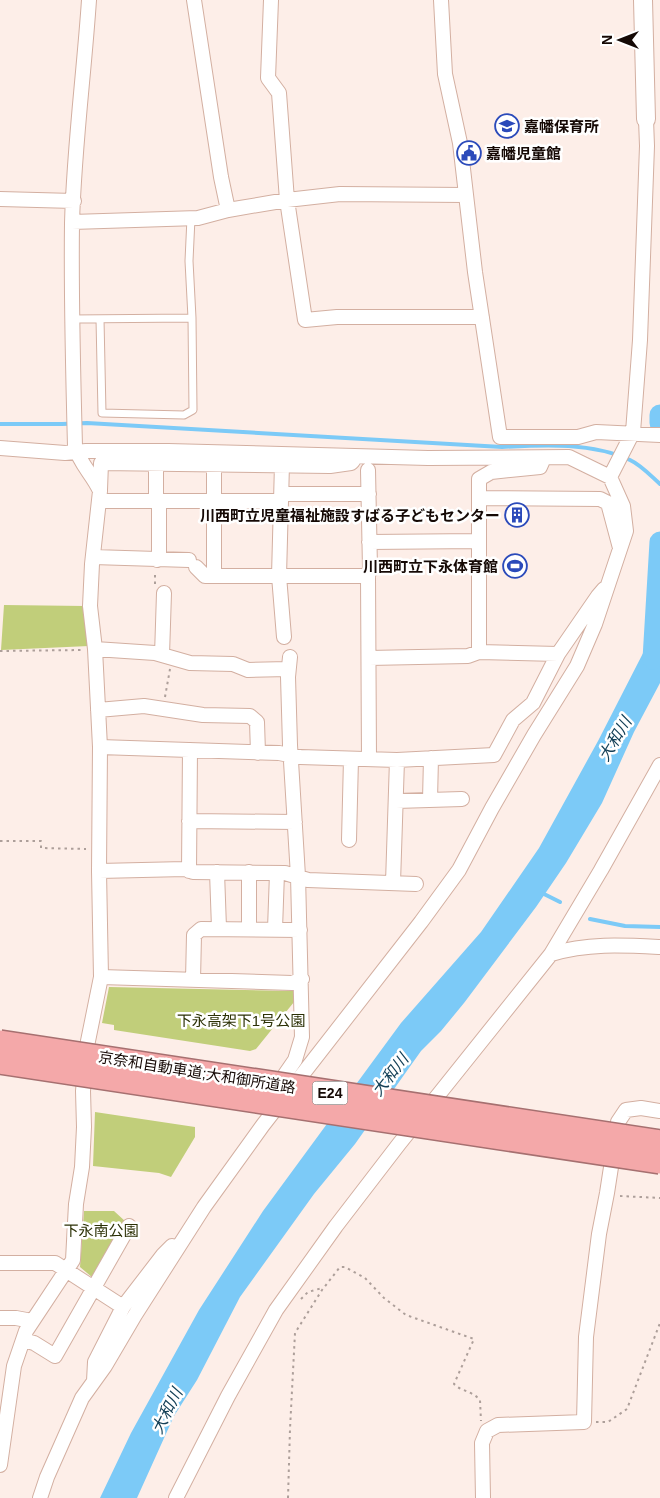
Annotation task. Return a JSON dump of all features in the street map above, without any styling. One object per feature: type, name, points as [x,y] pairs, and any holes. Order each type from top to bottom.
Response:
[{"type":"highway","name":"京奈和自動車道;大和御所道路","points":[[0,1043],[660,1143]]},
{"type":"highway","name":"京奈和自動車道;大和御所道路","points":[[0,1061],[660,1161]]},
{"type":"street","points":[[89,0],[80,94],[72,222],[74,446],[95,481],[100,496]]},
{"type":"street","points":[[194,0],[221,177],[228,210]]},
{"type":"street","points":[[271,0],[268,78],[280,93],[287,200],[306,320],[482,317]]},
{"type":"street","points":[[441,0],[445,74],[460,142],[465,195],[500,437],[577,438],[596,432],[660,435]]},
{"type":"street","points":[[40,1498],[47,1477],[82,1398],[182,1241],[263,1124],[422,922],[459,870],[534,734],[577,666],[595,624],[626,531],[623,506],[613,472],[623,451],[637,433],[647,146],[643,0]]},
{"type":"street","points":[[72,222],[198,218],[228,210],[287,200],[340,194],[465,195]]},
{"type":"street","points":[[0,199],[74,202]]},
{"type":"street","points":[[570,456],[577,438]]},
{"type":"street","points":[[0,448],[79,457],[101,462],[330,466],[351,463],[356,456]]},
{"type":"street","points":[[79,457],[86,452],[544,458],[570,456],[613,472]]},
{"type":"street","points":[[479,652],[479,479],[491,472],[540,467],[544,458]]},
{"type":"street","points":[[0,1465],[14,1366],[26,1331],[73,1260],[76,1204],[82,1167],[87,1046],[101,977],[99,871],[100,747],[95,649],[90,606],[100,496],[101,462]]},
{"type":"street","points":[[156,463],[159,554],[157,560]]},
{"type":"street","points":[[214,464],[214,576]]},
{"type":"street","points":[[282,464],[280,576],[284,638]]},
{"type":"street","points":[[368,470],[370,568],[368,576],[369,759]]},
{"type":"street","points":[[100,496],[158,501],[277,501],[285,494],[369,494]]},
{"type":"street","points":[[479,498],[600,499],[608,503],[620,549]]},
{"type":"street","points":[[369,542],[479,541]]},
{"type":"street","points":[[93,557],[157,560],[192,564],[205,576],[368,576]]},
{"type":"street","points":[[100,747],[397,760],[494,755],[513,720],[533,702],[558,654],[598,596],[610,583]]},
{"type":"street","points":[[164,593],[167,656]]},
{"type":"street","points":[[95,649],[167,656],[190,663],[233,664],[248,670],[289,663],[290,755],[298,876],[302,1036],[295,1060],[266,1104],[263,1124]]},
{"type":"street","points":[[369,658],[468,656],[479,652],[558,654]]},
{"type":"street","points":[[98,710],[144,706],[203,715],[250,716],[257,722],[258,753]]},
{"type":"street","points":[[189,871],[190,750]]},
{"type":"street","points":[[430,800],[431,758]]},
{"type":"street","points":[[349,840],[351,759]]},
{"type":"street","points":[[393,883],[397,760]]},
{"type":"street","points":[[176,1498],[228,1396],[276,1310],[336,1226],[399,1144],[551,954],[660,765]]},
{"type":"street","points":[[396,802],[462,799]]},
{"type":"street","points":[[189,821],[295,822]]},
{"type":"street","points":[[99,871],[185,869],[189,871],[218,872],[285,872],[308,880],[416,884]]},
{"type":"street","points":[[218,872],[219,928]]},
{"type":"street","points":[[249,872],[249,929]]},
{"type":"street","points":[[275,929],[277,872]]},
{"type":"street","points":[[193,980],[194,935],[201,929],[300,930]]},
{"type":"street","points":[[551,954],[573,947],[620,945],[660,947]]},
{"type":"street","points":[[101,977],[292,982],[302,980]]},
{"type":"street","points":[[483,1498],[482,1443],[487,1431],[498,1425],[584,1422],[586,1337],[599,1234],[618,1122],[626,1110],[641,1108],[660,1111]]},
{"type":"street","points":[[23,1340],[34,1343],[54,1356],[129,1226]]},
{"type":"street","points":[[94,1381],[95,1362],[123,1307],[163,1254],[172,1246],[182,1241]]},
{"type":"street","points":[[0,1263],[55,1262],[123,1307]]},
{"type":"street","points":[[0,1318],[32,1321]]},
{"type":"lane","points":[[100,319],[102,413],[184,415],[193,410],[189,261],[191,218]]},
{"type":"lane","points":[[72,319],[192,318]]},
{"type":"path","points":[[157,560],[155,584],[164,593]]},
{"type":"path","points":[[0,651],[95,649]]},
{"type":"path","points":[[163,709],[167,656]]},
{"type":"path","points":[[0,841],[41,842],[41,848],[99,849]]},
{"type":"path","points":[[607,1193],[660,1198]]},
{"type":"path","points":[[288,1498],[295,1333],[322,1290],[340,1267],[345,1267],[365,1278],[384,1298],[406,1315],[474,1339],[454,1384],[458,1388],[473,1393],[480,1400],[482,1425],[487,1431]]},
{"type":"path","points":[[584,1422],[608,1422],[627,1409],[660,1323]]},
{"type":"green space","points":[[4,605],[85,606],[89,646],[1,650]]},
{"type":"green space","name":"下永高架下1号公園","points":[[109,987],[294,991],[294,1002],[256,1049],[250,1051],[114,1030],[114,1025],[102,1023]]},
{"type":"green space","points":[[95,1112],[195,1127],[195,1137],[171,1177],[159,1173],[93,1166]]},
{"type":"green space","name":"下永南公園","points":[[84,1211],[114,1211],[126,1222],[93,1278],[80,1267]]},
{"type":"water","name":"大和川","points":[[660,620],[660,683],[634,732],[602,803],[566,863],[536,907],[464,1003],[441,1031],[421,1051],[355,1144],[314,1194],[240,1297],[197,1380],[174,1416],[137,1498],[100,1498],[131,1433],[199,1310],[263,1211],[401,1023],[481,932],[539,848],[598,741]]},
{"type":"waterway","points":[[660,415],[660,423]]},
{"type":"waterway","points":[[0,424],[87,423],[502,447],[550,445],[583,447],[615,454],[630,460],[660,484]]},
{"type":"waterway","points":[[653,659],[660,542]]},
{"type":"waterway","points":[[542,893],[560,902]]},
{"type":"waterway","points":[[590,919],[625,926],[660,927]]},
{"type":"place","name":"嘉幡保育所","points":[[507,126]]},
{"type":"place","name":"嘉幡児童館","points":[[469,153]]},
{"type":"place","name":"川西町立児童福祉施設すばる子どもセンター","points":[[517,515]]},
{"type":"place","name":"川西町立下永体育館","points":[[515,566]]}]
